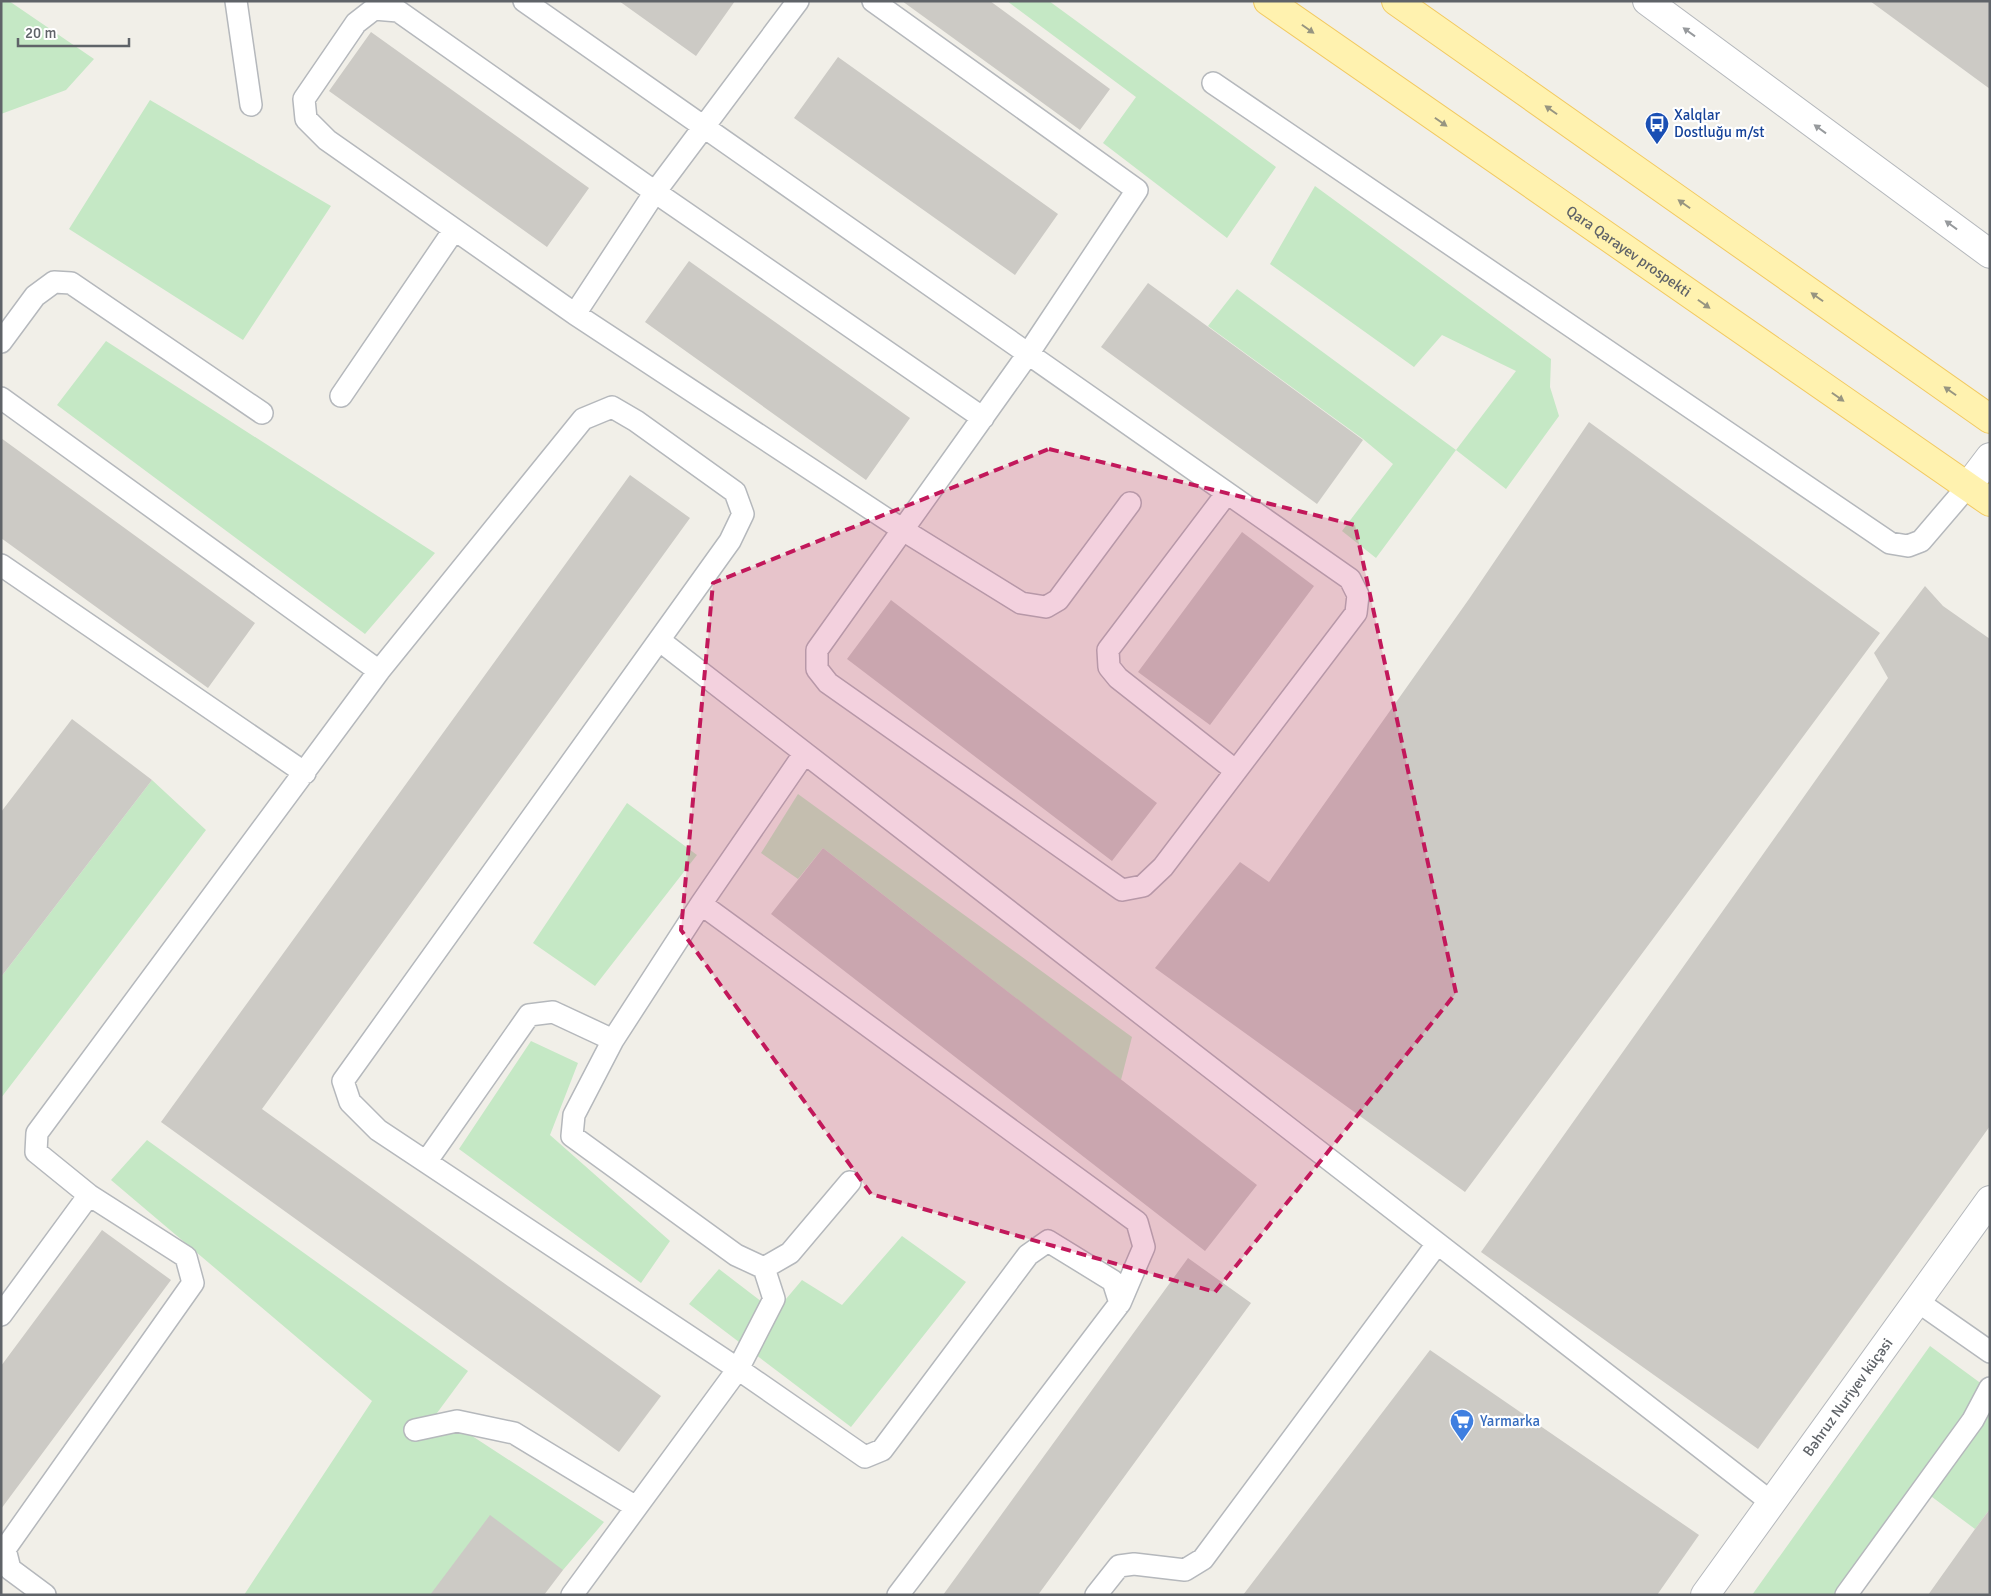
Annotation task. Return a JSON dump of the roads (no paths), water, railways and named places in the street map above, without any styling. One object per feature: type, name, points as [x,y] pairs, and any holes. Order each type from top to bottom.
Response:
[{"type":"main road","name":"Qara Qarayev prospekti","points":[[1268,1],[1990,502]]},
{"type":"main road","points":[[1396,1],[1990,419]]},
{"type":"street","points":[[1647,1],[1990,254]]},
{"type":"street","points":[[1968,486],[1990,457]]},
{"type":"street","name":"Bəhruz Nuriyev küçəsi","points":[[1705,1595],[1990,1200]]},
{"type":"lane","points":[[236,1],[251,105]]},
{"type":"lane","points":[[524,1],[704,128],[1028,354],[1350,579],[1358,595],[1356,613],[1163,867],[1143,886],[1122,890],[828,683],[817,668],[817,650],[1028,354],[1137,190],[873,1]]},
{"type":"lane","points":[[575,314],[655,192],[798,1]]},
{"type":"lane","points":[[983,418],[655,192],[398,11],[374,9],[356,23],[304,98],[306,119],[327,140],[454,230],[575,314],[903,530],[1021,604],[1046,607],[1058,600],[1130,503]]},
{"type":"lane","points":[[1213,83],[1890,543],[1908,546],[1922,541],[1968,486]]},
{"type":"lane","points":[[340,396],[454,230]]},
{"type":"lane","points":[[1,342],[35,296],[54,282],[71,283],[262,413]]},
{"type":"lane","points":[[1,398],[379,671]]},
{"type":"lane","points":[[46,1595],[10,1569],[5,1549],[193,1283],[186,1257],[89,1195],[36,1152],[37,1133],[379,671],[583,419],[612,407],[636,421],[735,492],[743,514],[730,541],[344,1082],[350,1102],[378,1130],[738,1369],[865,1457],[882,1450],[1028,1255],[1048,1241],[1113,1281],[1120,1303]]},
{"type":"lane","points":[[1227,493],[1108,650],[1109,667],[1118,678],[1236,771]]},
{"type":"lane","points":[[1,564],[305,773]]},
{"type":"lane","points":[[659,640],[1771,1502]]},
{"type":"lane","points":[[572,1595],[738,1369],[774,1299],[764,1268],[736,1255],[572,1136],[574,1115],[614,1040],[701,904],[804,754]]},
{"type":"lane","points":[[701,904],[1137,1222],[1144,1247],[1120,1303],[898,1595]]},
{"type":"lane","points":[[426,1162],[529,1015],[553,1012],[614,1040]]},
{"type":"lane","points":[[764,1268],[790,1253],[850,1182]]},
{"type":"lane","points":[[1,1315],[89,1195]]},
{"type":"lane","points":[[1096,1595],[1119,1566],[1134,1564],[1185,1570],[1204,1559],[1438,1244]]},
{"type":"lane","points":[[1917,1301],[1990,1352]]},
{"type":"lane","points":[[1846,1595],[1973,1420],[1990,1388]]},
{"type":"lane","points":[[415,1430],[457,1422],[514,1432],[636,1507]]},
{"type":"place","name":"Xalqlar Dostluğu m/st","points":[[1657,145]]},
{"type":"place","name":"Yarmarka","points":[[1462,1442]]}]
